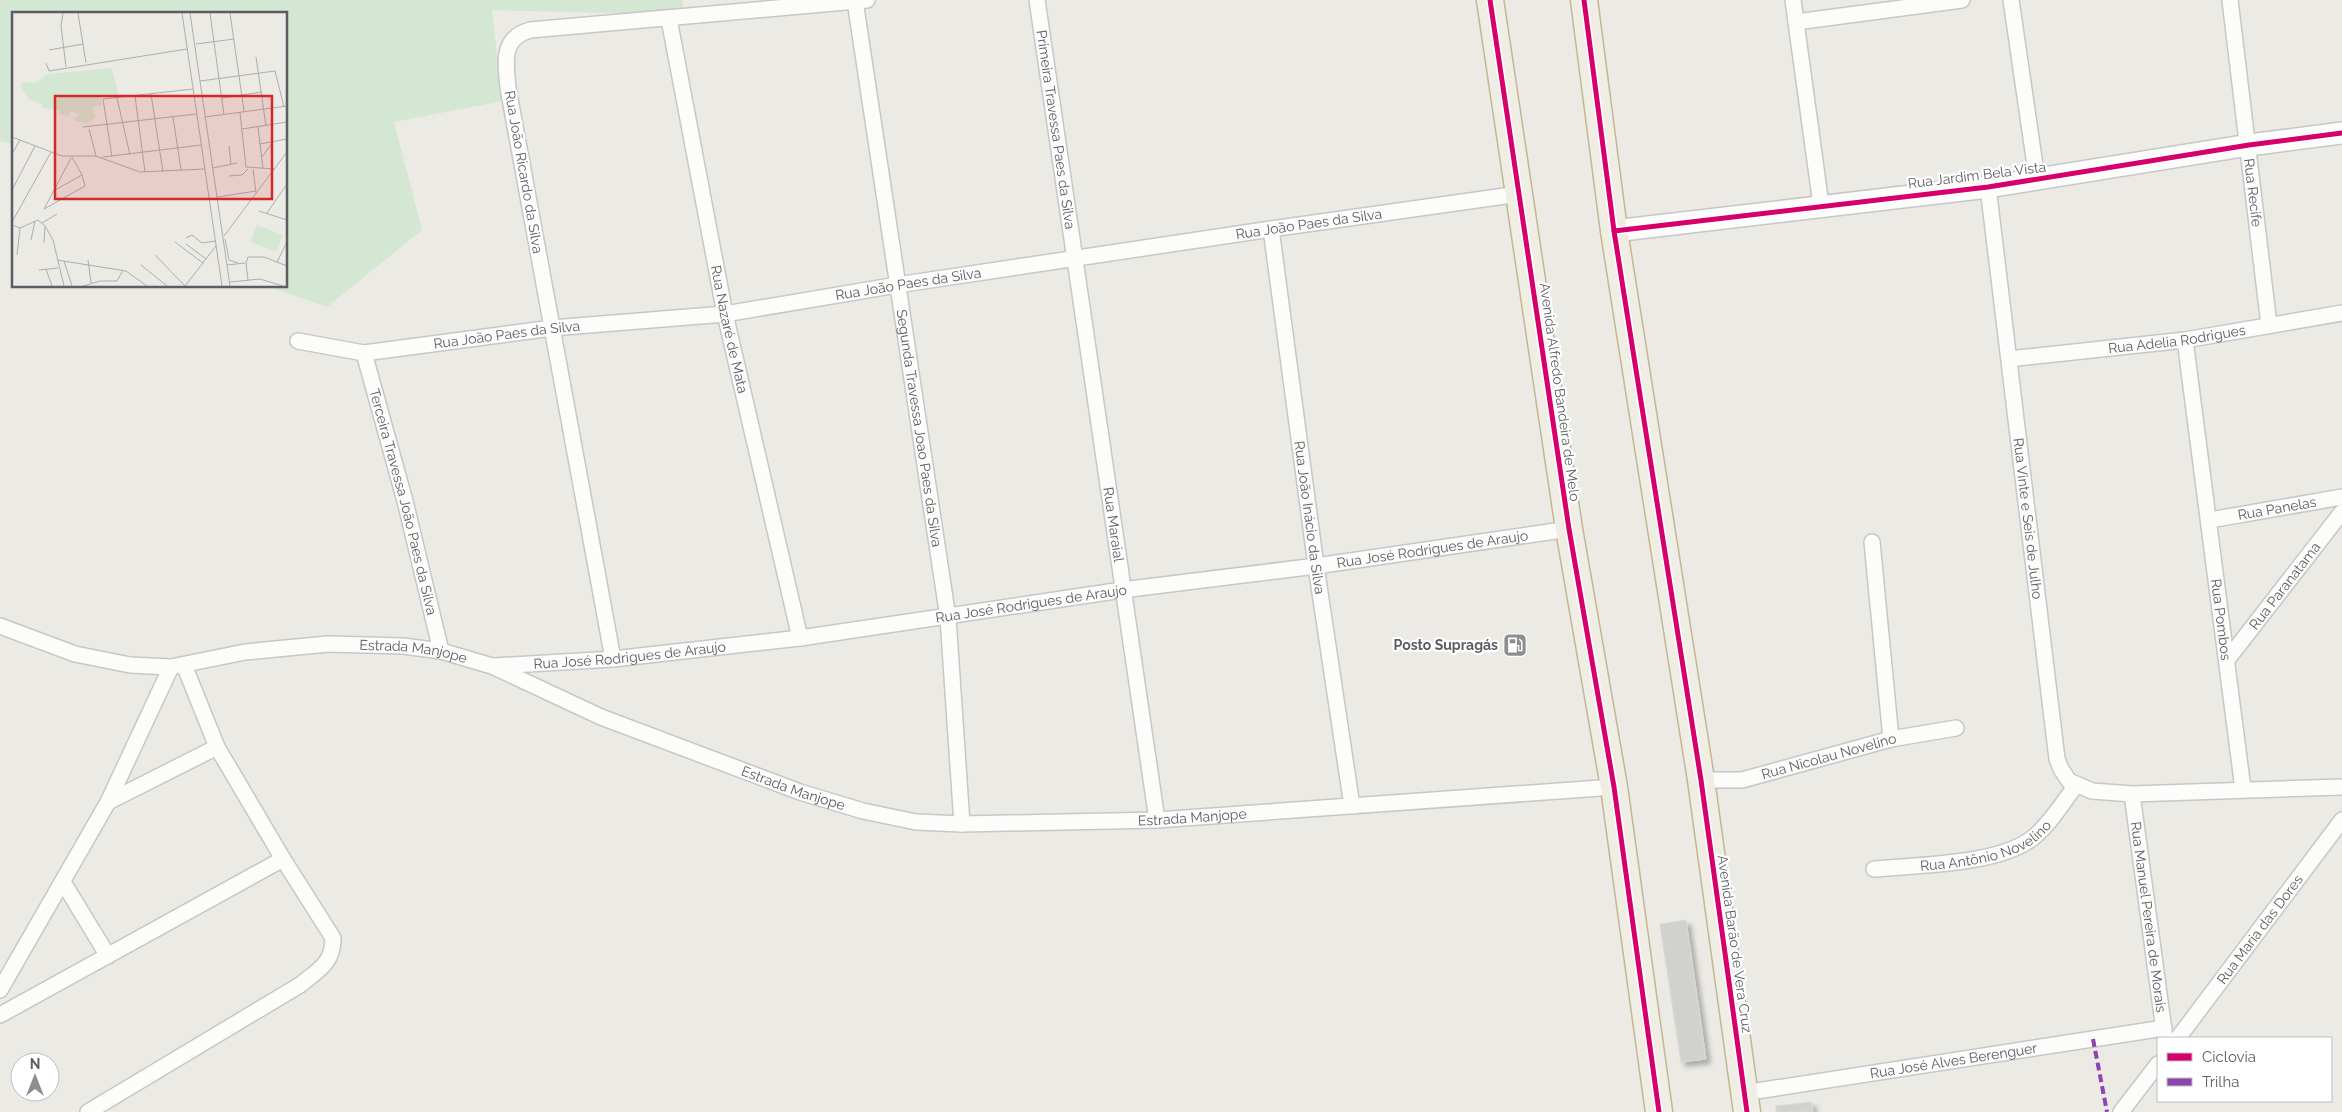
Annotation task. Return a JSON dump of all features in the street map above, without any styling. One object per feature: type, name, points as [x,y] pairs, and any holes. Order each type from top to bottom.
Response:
[{"type":"highway","name":"Avenida Alfredo Bandeira de Melo","points":[[1490,0],[1569,528],[1614,787]]},
{"type":"highway","points":[[1584,0],[1614,230],[1701,780]]},
{"type":"highway","name":"Avenida Barão de Vera Cruz","points":[[1701,780],[1746,1103]]},
{"type":"highway","points":[[1614,787],[1659,1112]]},
{"type":"main road","name":"Rua Jardim Bela Vista","points":[[1614,230],[1988,186],[2249,144],[2342,133]]},
{"type":"street","name":"Primeira Travessa Paes da Silva","points":[[1037,0],[1077,259]]},
{"type":"street","points":[[1793,0],[1821,205]]},
{"type":"street","points":[[1796,22],[1962,0]]},
{"type":"street","points":[[2011,0],[2037,179]]},
{"type":"street","name":"Rua Recife","points":[[2230,0],[2249,144],[2269,325]]},
{"type":"street","name":"Rua João Ricardo da Silva","points":[[613,659],[508,88],[506,60],[509,44],[516,36],[530,30],[861,1]]},
{"type":"street","name":"Segunda Travessa Joao Paes da Silva","points":[[861,1],[898,285],[948,618],[962,824]]},
{"type":"street","name":"Rua Nazaré de Mata","points":[[669,19],[725,314],[800,638]]},
{"type":"street","name":"Rua Vinte e Seis de Julho","points":[[1988,186],[2057,759],[2064,774],[2076,785]]},
{"type":"street","name":"Rua João Paes da Silva","points":[[298,342],[364,353],[552,328],[725,314],[898,285],[1519,194]]},
{"type":"street","name":"Rua João Inácio da Silva","points":[[1271,229],[1316,566],[1352,806]]},
{"type":"street","name":"Rua Maraial","points":[[1077,259],[1122,590],[1157,820]]},
{"type":"street","name":"Rua Adelia Rodrigues","points":[[2009,358],[2185,340],[2342,313]]},
{"type":"street","name":"Rua Pombos","points":[[2185,340],[2210,520],[2243,789]]},
{"type":"street","name":"Terceira Travessa João Paes da Silva","points":[[364,353],[405,501],[441,651]]},
{"type":"street","name":"Rua Panelas","points":[[2210,520],[2342,497]]},
{"type":"street","name":"Rua Paranatama","points":[[2227,660],[2342,512]]},
{"type":"street","name":"Rua José Rodrigues de Araujo","points":[[492,666],[613,659],[800,638],[948,618],[1122,590],[1316,566],[1569,528]]},
{"type":"street","points":[[1872,542],[1891,739]]},
{"type":"street","name":"Estrada Manjope","points":[[0,626],[75,654],[130,665],[177,666],[245,652],[328,644],[403,646],[441,651],[492,666],[601,717],[800,792],[864,811],[916,822],[962,824],[1157,820],[1614,787]]},
{"type":"street","points":[[88,1112],[300,985],[330,960],[333,951],[333,938],[283,859],[217,747],[177,666]]},
{"type":"street","points":[[0,990],[108,802],[177,666]]},
{"type":"street","name":"Rua Nicolau Novelino","points":[[1701,780],[1742,780],[1891,739],[1956,728]]},
{"type":"street","points":[[108,802],[217,747]]},
{"type":"street","points":[[2076,785],[2092,791],[2132,794],[2342,787]]},
{"type":"street","name":"Rua Antônio Novelino","points":[[1874,869],[1965,860],[2009,852],[2034,837],[2049,822],[2076,785]]},
{"type":"street","name":"Rua Manuel Pereira de Morais","points":[[2132,794],[2164,1033]]},
{"type":"street","name":"Rua Maria das Dores","points":[[2179,1037],[2342,820]]},
{"type":"street","points":[[0,1015],[283,859]]},
{"type":"street","points":[[63,882],[108,956]]},
{"type":"street","name":"Rua José Alves Berenguer","points":[[1746,1103],[2164,1033]]},
{"type":"street","points":[[2121,1112],[2157,1065]]},
{"type":"green space","points":[[0,0],[682,0],[685,15],[492,10],[502,101],[394,122],[422,230],[327,307],[273,288],[288,288],[288,12],[12,12],[12,144],[0,141]]},
{"type":"building","points":[[1686,920],[1706,1059],[1681,1062],[1660,924]]},
{"type":"building","points":[[1811,1102],[1813,1112],[1776,1112],[1776,1106]]},
{"type":"marked path","points":[[2093,1039],[2107,1112]]},
{"type":"cycle path","points":[[1490,0],[1569,529],[1614,787],[1659,1112]]},
{"type":"cycle path","points":[[1584,0],[1614,231],[1701,780],[1747,1112]]},
{"type":"cycle path","points":[[1614,231],[1988,187],[2249,145],[2342,133]]},
{"type":"place","name":"Posto Supragás","points":[[1515,645]]}]
